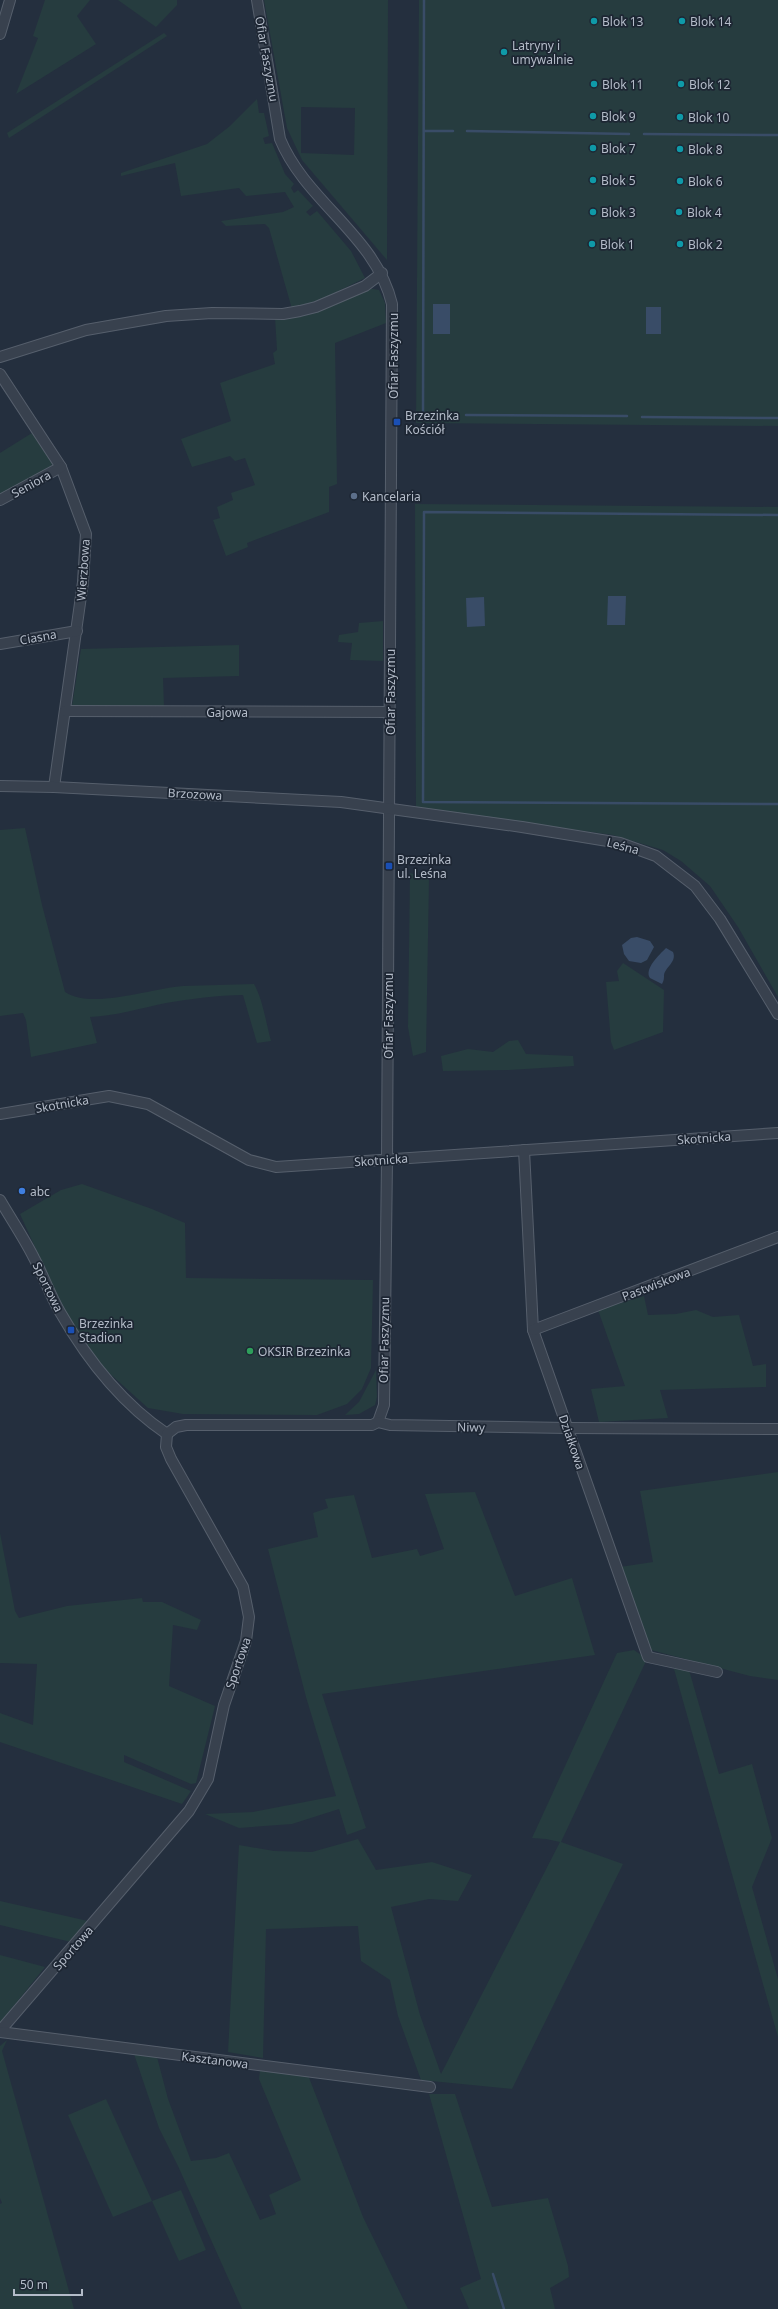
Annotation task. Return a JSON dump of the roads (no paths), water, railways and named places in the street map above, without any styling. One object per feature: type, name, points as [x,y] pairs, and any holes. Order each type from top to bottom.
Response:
[{"type":"street","points":[[0,34],[10,0]]},
{"type":"street","name":"Ofiar Faszyzmu","points":[[257,0],[280,139],[288,157],[326,206],[357,238],[382,273],[389,288],[394,318],[389,712],[390,810],[384,1405],[378,1422]]},
{"type":"street","points":[[0,357],[86,330],[166,316],[212,313],[282,314],[300,311],[316,307],[365,286],[382,273]]},
{"type":"street","name":"Wierzbowa","points":[[0,374],[61,467],[86,534],[84,582],[54,787]]},
{"type":"street","name":"Seniora","points":[[0,500],[61,467]]},
{"type":"street","name":"Ciasna","points":[[0,644],[77,631]]},
{"type":"street","name":"Gajowa","points":[[65,711],[389,712]]},
{"type":"street","name":"Brzozowa","points":[[0,786],[54,787],[341,802],[390,810]]},
{"type":"street","name":"Leśna","points":[[390,810],[522,827],[608,841],[633,847],[656,856],[684,876],[704,897],[778,1014]]},
{"type":"street","name":"Skotnicka","points":[[0,1114],[108,1096],[148,1104],[249,1160],[270,1165],[290,1166],[778,1133]]},
{"type":"street","name":"Działkowa","points":[[524,1150],[533,1330],[648,1658],[717,1672]]},
{"type":"street","name":"Sportowa","points":[[0,1200],[34,1257],[59,1312],[83,1350],[110,1387],[150,1423],[167,1434],[166,1447],[171,1459],[243,1587],[249,1617],[246,1641],[224,1705],[208,1779],[189,1811],[0,2032]]},
{"type":"street","name":"Pastwiskowa","points":[[533,1330],[778,1237]]},
{"type":"street","name":"Niwy","points":[[167,1434],[176,1427],[186,1425],[372,1425],[378,1422],[390,1425],[778,1429]]},
{"type":"street","name":"Kasztanowa","points":[[0,2032],[430,2087]]},
{"type":"water","points":[[433,304],[450,304],[450,334],[433,334]]},
{"type":"water","points":[[646,307],[661,307],[661,334],[646,334]]},
{"type":"water","points":[[608,596],[626,596],[625,625],[607,625]]},
{"type":"water","points":[[484,597],[485,626],[467,627],[466,598]]},
{"type":"water","points":[[637,937],[650,941],[654,947],[647,960],[641,963],[629,961],[624,954],[622,945],[631,938]]},
{"type":"water","points":[[666,948],[673,952],[674,959],[665,972],[662,984],[650,978],[649,970],[653,962]]},
{"type":"waterway","points":[[424,0],[423,415],[451,415]]},
{"type":"waterway","points":[[424,131],[453,131]]},
{"type":"waterway","points":[[467,131],[629,134]]},
{"type":"waterway","points":[[644,134],[778,135]]},
{"type":"waterway","points":[[466,415],[627,416]]},
{"type":"waterway","points":[[642,417],[778,418]]},
{"type":"waterway","points":[[778,515],[424,512],[423,802],[778,804]]},
{"type":"waterway","points":[[493,2274],[504,2309]]},
{"type":"place","name":"Blok 13","points":[[594,21]]},
{"type":"place","name":"Blok 14","points":[[682,21]]},
{"type":"place","name":"Latryny i umywalnie","points":[[504,52]]},
{"type":"place","name":"Blok 11","points":[[594,84]]},
{"type":"place","name":"Blok 12","points":[[681,84]]},
{"type":"place","name":"Blok 9","points":[[593,116]]},
{"type":"place","name":"Blok 10","points":[[680,117]]},
{"type":"place","name":"Blok 7","points":[[593,148]]},
{"type":"place","name":"Blok 8","points":[[680,149]]},
{"type":"place","name":"Blok 5","points":[[593,180]]},
{"type":"place","name":"Blok 6","points":[[680,181]]},
{"type":"place","name":"Blok 3","points":[[593,212]]},
{"type":"place","name":"Blok 4","points":[[679,212]]},
{"type":"place","name":"Blok 1","points":[[592,244]]},
{"type":"place","name":"Blok 2","points":[[680,244]]},
{"type":"place","name":"Brzezinka Kościół","points":[[397,422]]},
{"type":"place","name":"Kancelaria","points":[[354,496]]},
{"type":"place","name":"Brzezinka ul. Leśna","points":[[389,866]]},
{"type":"place","name":"abc","points":[[22,1191]]},
{"type":"place","name":"Brzezinka Stadion","points":[[71,1330]]},
{"type":"place","name":"OKSIR Brzezinka","points":[[250,1351]]}]
